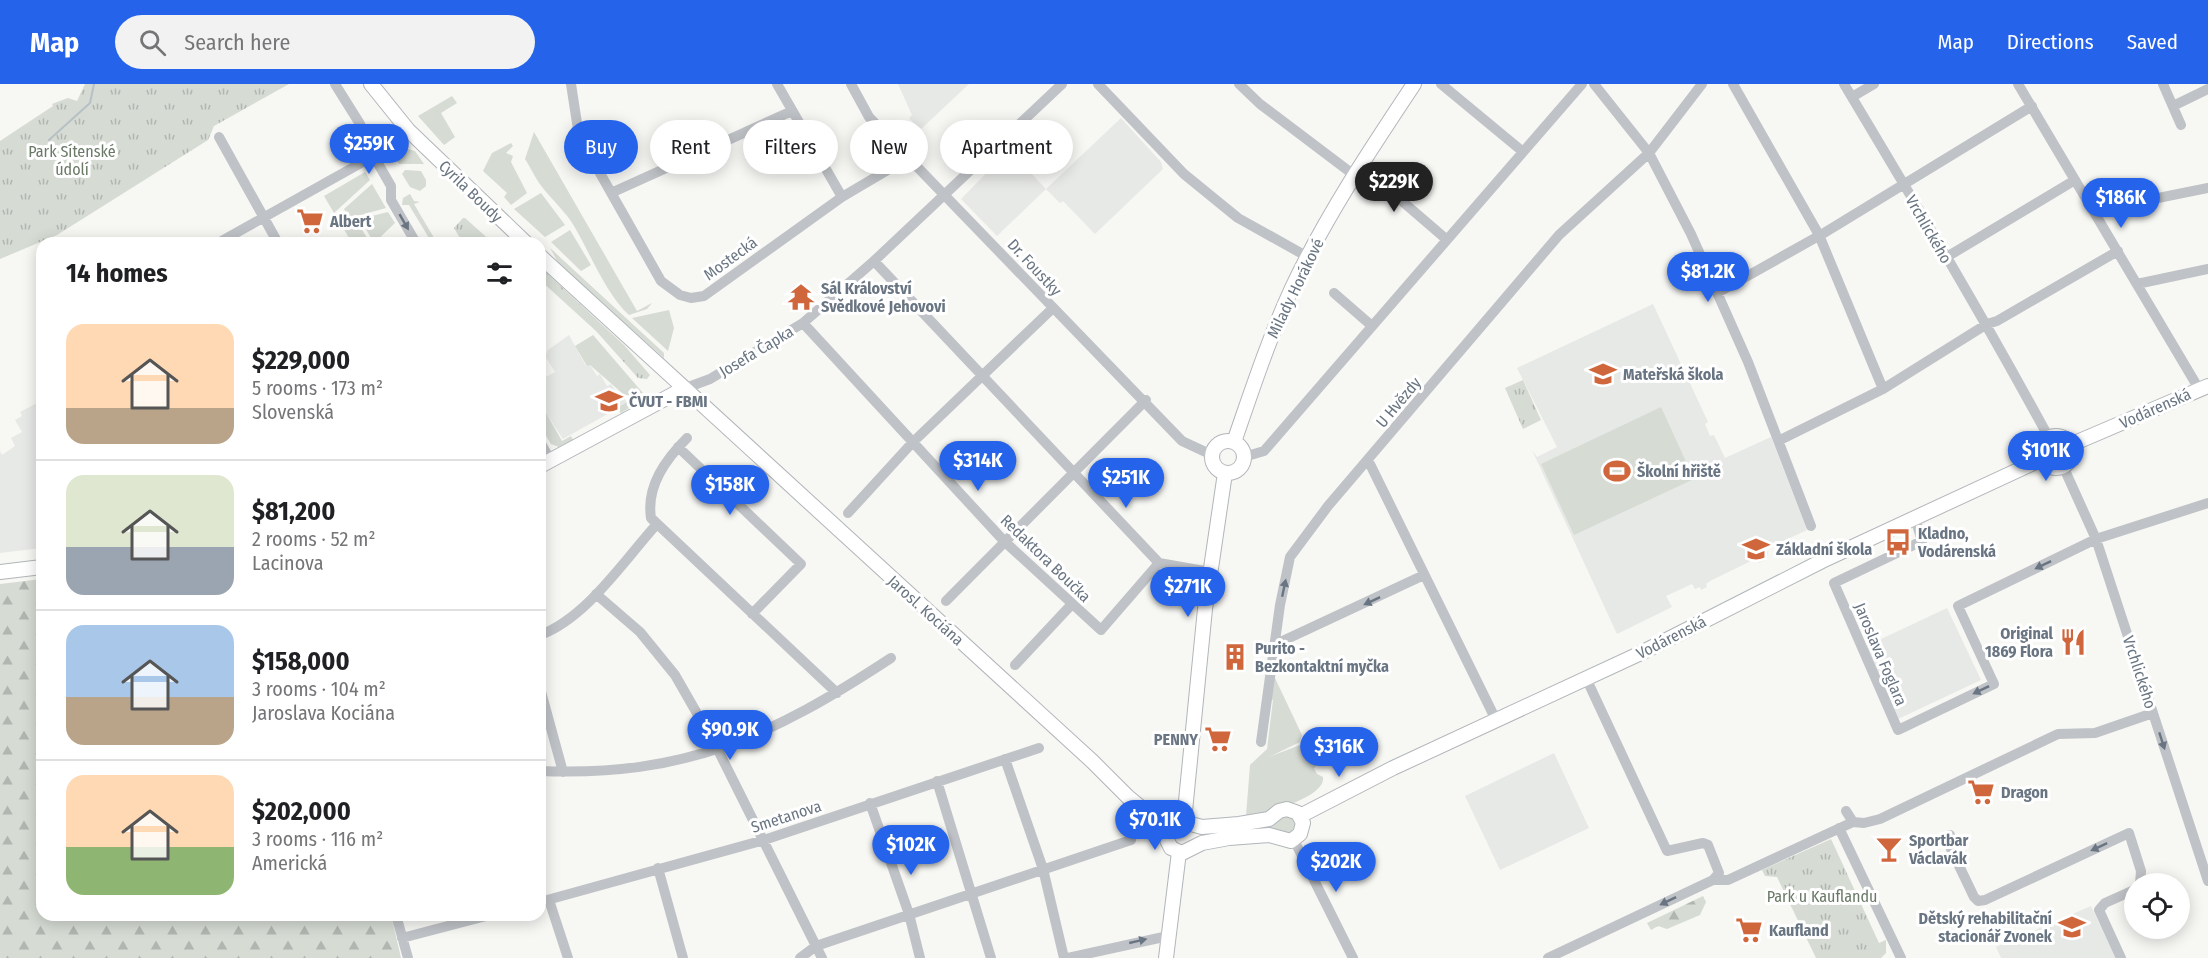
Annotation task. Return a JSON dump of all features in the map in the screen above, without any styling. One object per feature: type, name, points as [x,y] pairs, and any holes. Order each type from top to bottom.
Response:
[{"type":"street","points":[[335,84],[360,124],[373,155],[391,186],[391,200],[413,237]]},
{"type":"street","name":"Cyrila Boudy","points":[[371,84],[408,130],[520,237]]},
{"type":"street","name":"Mostecká","points":[[571,84],[579,136],[661,281],[680,295],[697,298],[704,296],[842,197],[881,174]]},
{"type":"street","points":[[777,84],[842,197]]},
{"type":"street","name":"Dr. Foustky","points":[[851,84],[872,120]]},
{"type":"street","name":"Josefa Čapka","points":[[546,462],[683,389],[710,379],[802,323],[874,261],[1062,84]]},
{"type":"street","points":[[1098,84],[1184,174],[1238,218],[1308,257]]},
{"type":"street","points":[[1239,84],[1260,104],[1357,170],[1446,239]]},
{"type":"street","name":"Milady Horákové","points":[[1234,442],[1270,337],[1308,257],[1357,170],[1414,84]]},
{"type":"street","points":[[1441,84],[1522,151]]},
{"type":"street","points":[[1244,457],[1264,451],[1582,84]]},
{"type":"street","points":[[1594,84],[1649,153],[1719,292],[1780,440],[1811,526]]},
{"type":"street","name":"U Hvězdy","points":[[1261,742],[1274,645],[1290,557],[1328,506],[1559,235],[1649,153],[1702,84]]},
{"type":"street","points":[[1733,84],[1819,235],[1882,389]]},
{"type":"street","name":"Vrchlického","points":[[1844,84],[1945,258],[1987,324],[2049,438]]},
{"type":"street","points":[[1852,97],[1874,84]]},
{"type":"street","points":[[2018,84],[2137,284],[2204,387]]},
{"type":"street","points":[[2163,84],[2181,124]]},
{"type":"street","points":[[2173,106],[2208,89]]},
{"type":"street","points":[[1719,292],[1819,235],[2032,106]]},
{"type":"street","points":[[611,193],[792,111]]},
{"type":"street","points":[[229,237],[373,155],[408,130]]},
{"type":"street","points":[[219,137],[275,237]]},
{"type":"street","name":"Dr. Foustky","points":[[924,174],[1146,400],[1182,441],[1212,454]]},
{"type":"street","points":[[1945,258],[2075,180]]},
{"type":"street","points":[[2094,211],[2208,188]]},
{"type":"street","points":[[1780,440],[1882,389],[1987,324],[1997,321],[2118,251]]},
{"type":"street","points":[[874,261],[981,378],[1159,563],[1210,572]]},
{"type":"street","points":[[546,262],[683,389]]},
{"type":"street","points":[[2137,284],[2208,269]]},
{"type":"street","points":[[1334,293],[1372,326]]},
{"type":"street","points":[[848,513],[912,443],[1053,308]]},
{"type":"street","name":"Redaktora Boučka","points":[[802,323],[1004,541],[1101,630],[1159,563]]},
{"type":"street","name":"Vodárenská","points":[[2070,445],[2204,387]]},
{"type":"street","name":"Jarosl. Kociána","points":[[683,389],[1077,746],[1135,803],[1168,830]]},
{"type":"street","points":[[946,601],[1146,400]]},
{"type":"street","points":[[2061,437],[2070,445],[2070,459],[2063,466],[2049,466],[2042,459],[2041,447],[2049,438],[2061,437]]},
{"type":"street","points":[[687,438],[661,467],[652,495],[650,511],[656,525],[837,693]]},
{"type":"street","points":[[1221,442],[1234,442],[1241,447],[1244,457],[1240,467],[1225,473],[1216,468],[1212,454],[1221,442]]},
{"type":"street","points":[[678,447],[801,564],[752,614]]},
{"type":"street","name":"Vodárenská","points":[[1300,816],[1393,768],[1641,653],[1822,561],[2042,459]]},
{"type":"street","points":[[1368,460],[1496,720]]},
{"type":"street","name":"Vrchlického","points":[[2063,466],[2096,539],[2208,881]]},
{"type":"street","points":[[1184,821],[1210,572],[1225,473]]},
{"type":"street","points":[[2096,539],[2208,503]]},
{"type":"street","name":"Jaroslava Foglara","points":[[1915,518],[1922,541],[1834,583],[1898,730],[1994,684],[1958,606],[2096,539]]},
{"type":"street","points":[[546,633],[575,615],[656,525]]},
{"type":"street","points":[[0,572],[36,568]]},
{"type":"street","points":[[1274,645],[1424,575]]},
{"type":"street","points":[[596,594],[640,632],[675,675],[718,750],[822,958]]},
{"type":"street","points":[[1015,665],[1071,604]]},
{"type":"street","points":[[546,771],[623,770],[676,762],[718,750],[770,730],[837,693],[891,658]]},
{"type":"street","points":[[1586,678],[1667,851],[1703,843],[1708,845],[1716,876]]},
{"type":"street","points":[[546,710],[563,772]]},
{"type":"street","points":[[1548,958],[1716,876],[1728,880],[1853,822],[1864,823],[1880,819],[2058,734],[2095,733],[2153,713]]},
{"type":"street","name":"Smetanova","points":[[546,900],[764,840],[1039,748]]},
{"type":"street","points":[[1005,759],[1043,869],[1066,958],[1168,936]]},
{"type":"street","points":[[937,781],[991,958]]},
{"type":"street","points":[[870,803],[909,914],[920,958]]},
{"type":"street","points":[[1284,809],[1293,810],[1300,816],[1303,829],[1294,840],[1285,841],[1269,835],[1229,838],[1202,843],[1188,852],[1179,852],[1169,846],[1168,830],[1174,824],[1184,821],[1202,827],[1239,824],[1269,819],[1284,809]]},
{"type":"street","points":[[1846,811],[1853,822]]},
{"type":"street","points":[[1839,828],[1896,957]]},
{"type":"street","points":[[1950,835],[1951,849],[1978,901],[1985,900],[2128,833],[2141,873]]},
{"type":"street","points":[[800,958],[816,946],[1131,840]]},
{"type":"street","points":[[1294,840],[1353,958]]},
{"type":"street","points":[[1166,958],[1179,852]]},
{"type":"street","points":[[658,868],[683,958]]},
{"type":"street","points":[[2121,958],[2099,910],[2105,903],[2124,894]]},
{"type":"street","points":[[546,906],[568,958]]},
{"type":"street","points":[[398,921],[408,958]]},
{"type":"street","points":[[402,938],[467,921]]},
{"type":"shaded area","points":[[898,84],[969,84],[928,122],[928,120],[911,120],[909,118],[912,115]]},
{"type":"shaded area","points":[[1121,118],[1161,162],[1163,169],[1095,234],[1063,201],[1060,203],[1046,189],[1062,174],[1073,174],[1073,163]]},
{"type":"shaded area","points":[[985,174],[1032,174],[1046,189],[997,236],[961,199]]},
{"type":"shaded area","points":[[1653,304],[1708,422],[1705,424],[1710,436],[1714,435],[1725,458],[1771,437],[1807,530],[1766,549],[1768,554],[1763,557],[1765,560],[1759,563],[1757,560],[1751,561],[1710,581],[1706,584],[1707,587],[1701,590],[1700,587],[1695,589],[1692,584],[1666,596],[1672,607],[1617,634],[1532,450],[1537,457],[1557,447],[1517,368]]},
{"type":"shaded area","points":[[569,335],[586,366],[590,365],[597,376],[600,374],[607,386],[611,384],[618,395],[622,394],[627,403],[563,439],[546,413],[546,377],[555,372],[546,358],[548,350]]},
{"type":"shaded area","points":[[36,404],[36,549],[0,553],[0,451],[2,455],[15,446],[11,438],[22,432],[15,420],[22,416],[20,412]]},
{"type":"shaded area","points":[[1947,608],[1981,680],[1898,719],[1862,648]]},
{"type":"shaded area","points":[[1554,753],[1589,828],[1500,870],[1465,796]]},
{"type":"shaded area","name":"Dětský rehabilitační stacionář Zvonek","points":[[2091,906],[2116,958],[2001,958],[1996,947]]},
{"type":"green space","name":"Park Sítenské údolí","points":[[85,84],[289,84],[214,126],[208,140],[57,235],[36,237],[36,244],[0,259],[0,141],[53,106],[52,104],[68,98],[77,101]]},
{"type":"green space","points":[[452,96],[457,103],[441,113],[455,137],[444,145],[418,116]]},
{"type":"green space","points":[[534,132],[637,311],[652,303],[647,309],[629,315],[621,306],[606,285],[571,221],[537,180],[525,159]]},
{"type":"green space","points":[[511,143],[513,146],[506,153],[513,156],[511,162],[527,193],[511,205],[504,197],[507,193],[483,171],[492,153]]},
{"type":"green space","points":[[400,147],[415,151],[424,164],[399,164],[391,151]]},
{"type":"green space","points":[[405,170],[421,171],[426,180],[426,186],[420,191],[410,187],[402,174]]},
{"type":"green space","points":[[365,172],[370,180],[334,213],[324,196]]},
{"type":"green space","points":[[372,184],[386,208],[350,218],[344,209]]},
{"type":"green space","points":[[541,193],[565,225],[545,237],[514,209]]},
{"type":"green space","points":[[410,194],[414,201],[420,202],[414,204],[433,237],[428,237],[409,205],[402,205],[403,198]]},
{"type":"green space","points":[[388,212],[395,223],[380,237],[370,237],[360,219]]},
{"type":"green space","points":[[465,218],[486,237],[459,237],[454,228]]},
{"type":"green space","points":[[357,221],[366,237],[348,237],[342,226]]},
{"type":"green space","points":[[570,230],[591,265],[581,271],[551,242]]},
{"type":"green space","points":[[550,248],[664,353],[664,358],[559,264]]},
{"type":"green space","points":[[546,273],[624,345],[650,375],[647,379],[638,378],[596,331],[546,285]]},
{"type":"green space","points":[[669,310],[674,328],[668,351],[632,318]]},
{"type":"green space","points":[[593,335],[643,393],[640,401],[621,413],[616,409],[630,400],[590,365],[587,366],[575,346]]},
{"type":"green space","points":[[1523,380],[1541,420],[1523,429],[1505,388]]},
{"type":"green space","name":"Školní hřiště","points":[[1661,407],[1694,479],[1574,535],[1541,464]]},
{"type":"green space","points":[[546,413],[562,441],[571,436],[573,440],[559,447],[551,444],[546,436]]},
{"type":"green space","points":[[2055,444],[2061,447],[2064,453],[2061,459],[2055,462],[2049,459],[2046,453],[2049,447]]},
{"type":"green space","points":[[36,580],[36,921],[392,921],[401,958],[0,958],[0,584]]},
{"type":"green space","points":[[1274,676],[1302,735],[1300,742],[1269,757],[1300,745],[1303,746],[1314,758],[1317,765],[1314,768],[1317,774],[1323,777],[1321,785],[1304,798],[1292,804],[1246,816],[1250,765],[1267,749],[1273,700],[1269,699]]},
{"type":"green space","points":[[1286,816],[1292,817],[1296,824],[1290,834],[1203,838],[1202,831],[1277,820]]},
{"type":"green space","name":"Park u Kauflandu","points":[[1831,839],[1879,943],[1886,940],[1886,953],[1881,958],[1816,958],[1777,877],[1765,876],[1762,870]]},
{"type":"green space","points":[[1703,896],[1706,902],[1700,915],[1667,929],[1658,926],[1651,930],[1647,923]]},
{"type":"waterway","points":[[49,140],[90,103],[94,84]]},
{"type":"place","name":"Albert","points":[[310,221]]},
{"type":"place","name":"Sál Království Svědkové Jehovovi","points":[[801,297]]},
{"type":"place","name":"Mateřská škola","points":[[1603,374]]},
{"type":"place","name":"ČVUT - FBMI","points":[[609,401]]},
{"type":"place","name":"Školní hřiště","points":[[1617,471]]},
{"type":"place","name":"Kladno, Vodárenská","points":[[1898,542]]},
{"type":"place","name":"Základní škola","points":[[1756,549]]},
{"type":"place","name":"Original 1869 Flora","points":[[2073,642]]},
{"type":"place","name":"Purito - Bezkontaktní myčka","points":[[1235,657]]},
{"type":"place","name":"PENNY","points":[[1218,739]]},
{"type":"place","name":"Dragon","points":[[1981,792]]},
{"type":"place","name":"Sportbar Václavák","points":[[1889,849]]},
{"type":"place","name":"Dětský rehabilitační stacionář Zvonek","points":[[2072,927]]},
{"type":"place","name":"Kaufland","points":[[1749,930]]}]
